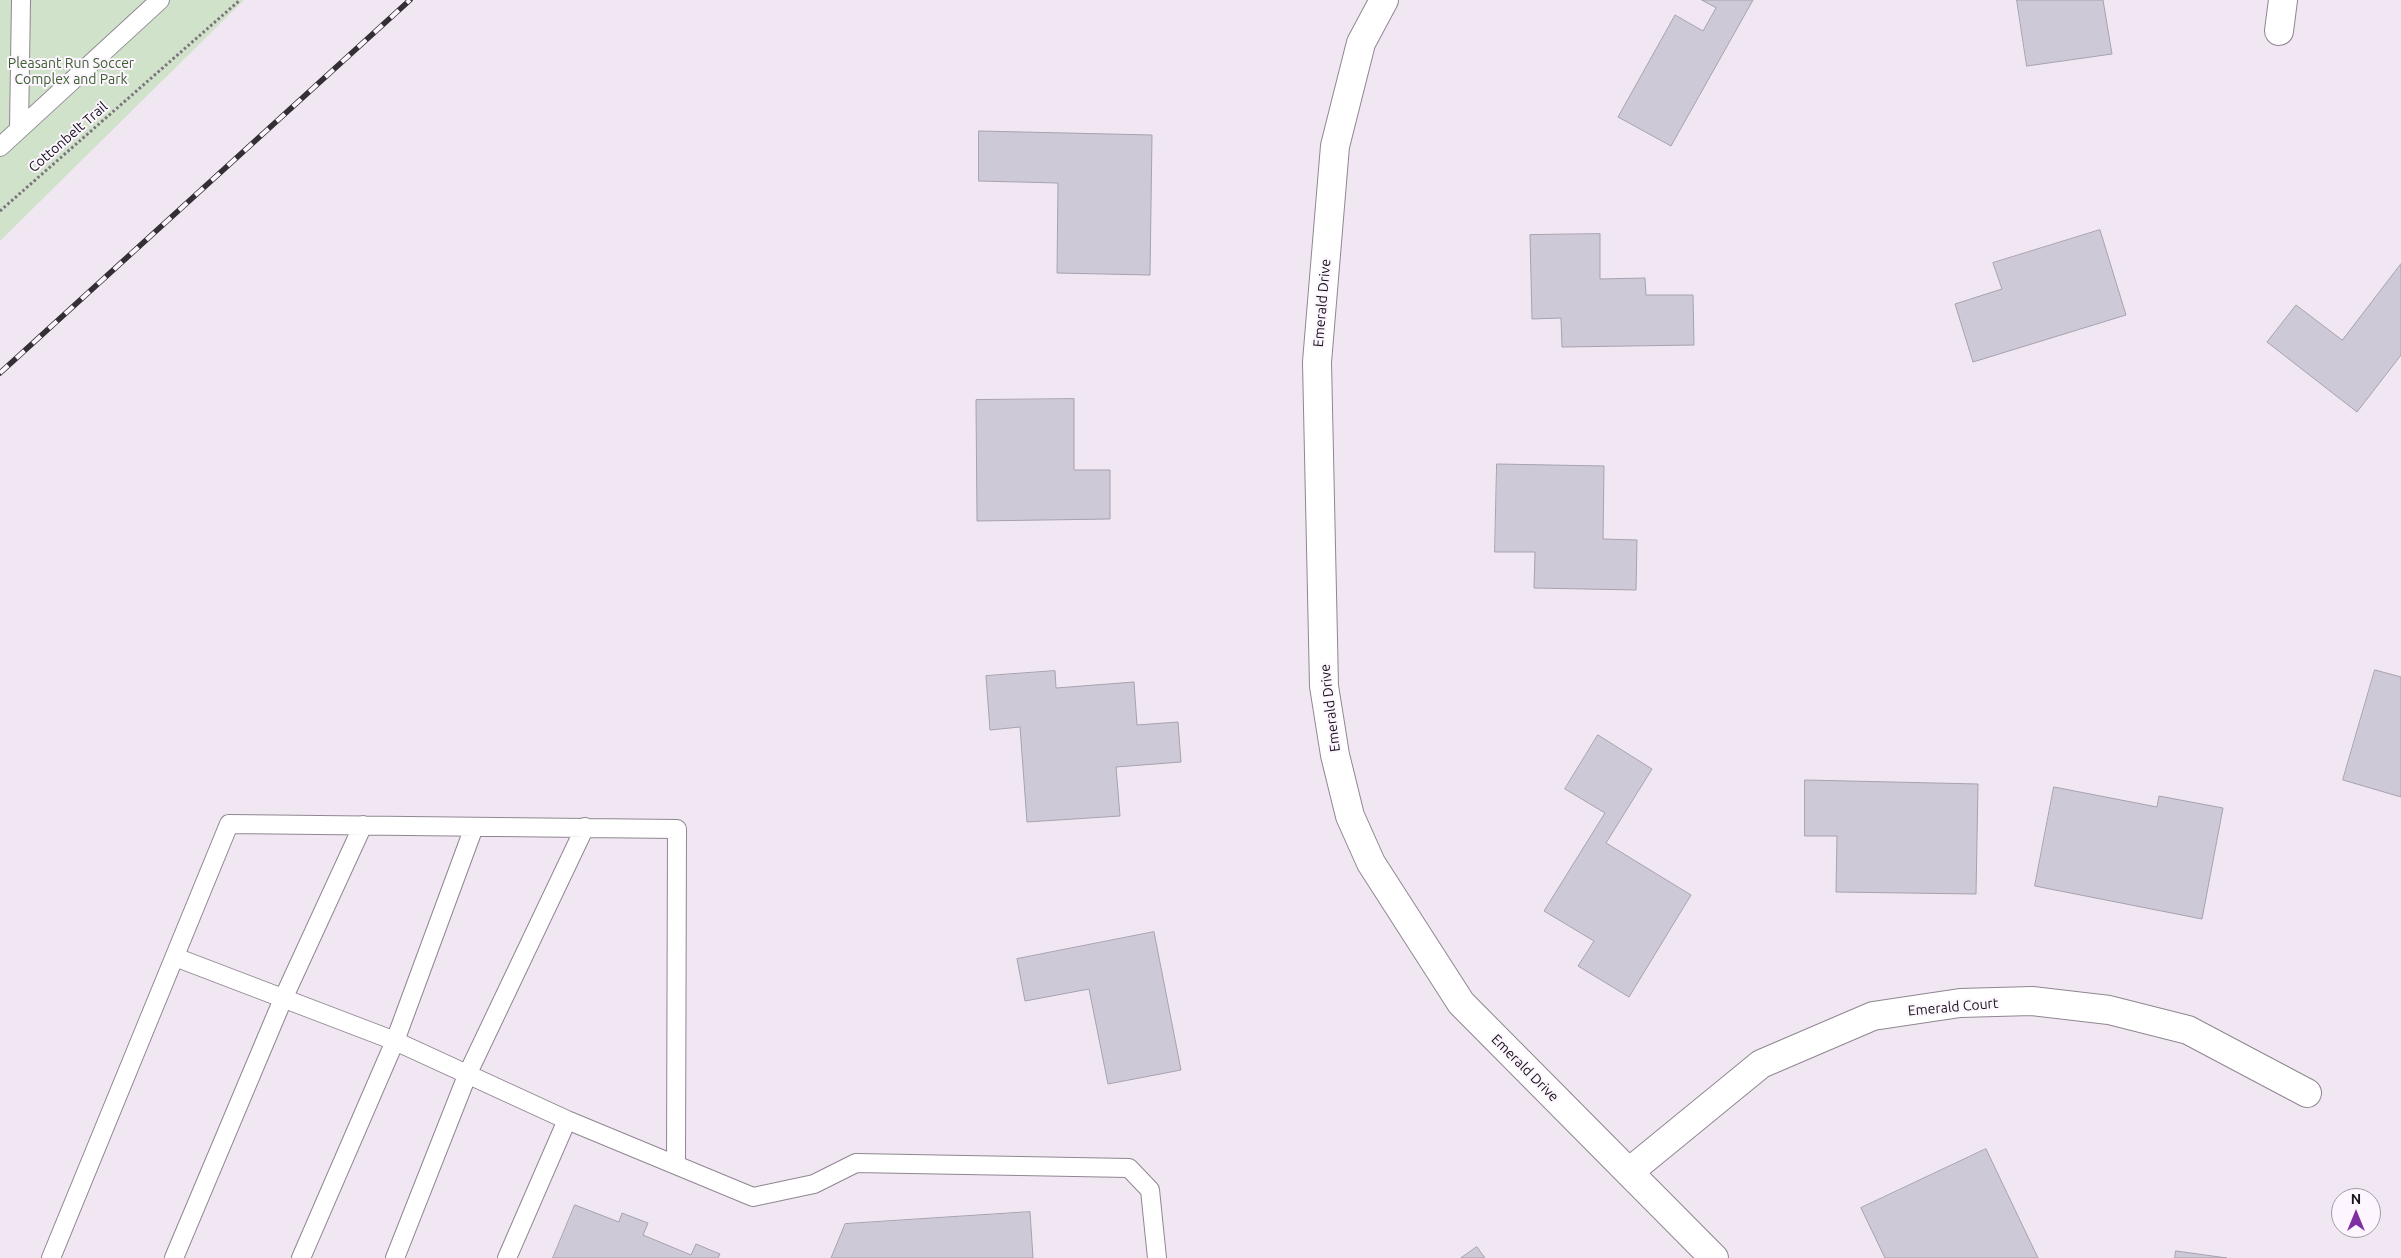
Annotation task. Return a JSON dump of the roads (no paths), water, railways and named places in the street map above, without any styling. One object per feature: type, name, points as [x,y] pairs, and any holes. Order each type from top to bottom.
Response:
[{"type":"street","name":"Emerald Drive","points":[[1384,0],[1361,43],[1335,146],[1318,362],[1324,686],[1335,755],[1350,816],[1371,863],[1461,1003],[1714,1258]]},
{"type":"street","points":[[2279,31],[2283,0]]},
{"type":"street","name":"Emerald Court","points":[[1629,1172],[1761,1064],[1872,1016],[1960,1003],[2032,1002],[2109,1010],[2188,1030],[2307,1093]]},
{"type":"lane","points":[[19,129],[21,0]]},
{"type":"lane","points":[[0,147],[160,0]]},
{"type":"lane","points":[[51,1258],[230,824],[677,829],[676,1165]]},
{"type":"lane","points":[[174,1258],[283,999],[363,825]]},
{"type":"lane","points":[[300,1258],[395,1041],[474,827]]},
{"type":"lane","points":[[395,1258],[468,1073],[584,827]]},
{"type":"lane","points":[[175,957],[395,1041],[567,1120],[753,1197],[814,1184],[856,1163],[1129,1168],[1150,1190],[1157,1258]]},
{"type":"lane","points":[[507,1258],[567,1120]]},
{"type":"railway","points":[[0,373],[410,0]]},
{"type":"park label","name":"Pleasant Run Soccer Complex and Park","points":[[71,72]]}]
